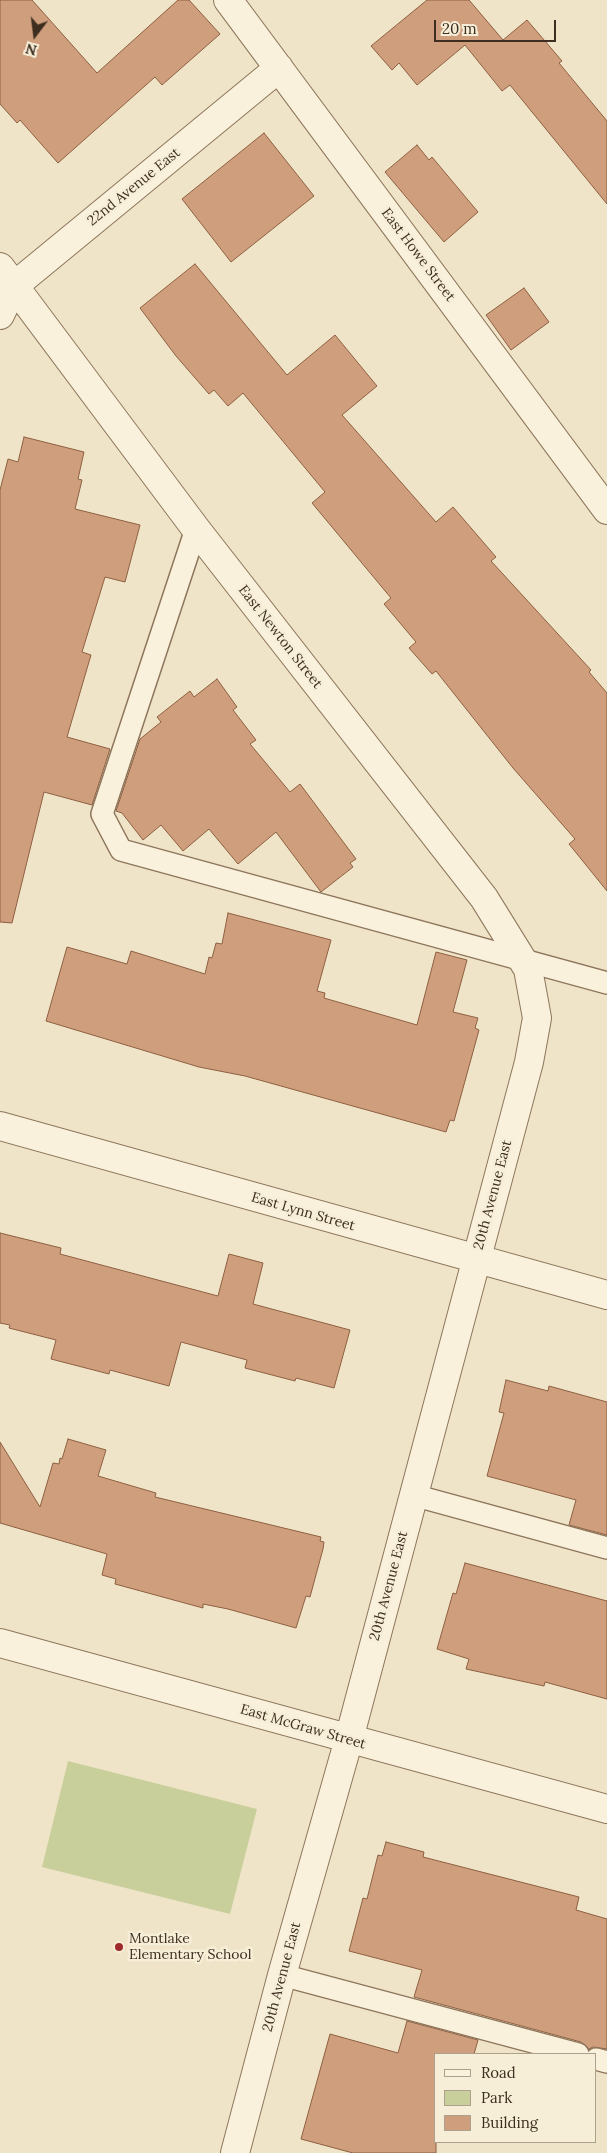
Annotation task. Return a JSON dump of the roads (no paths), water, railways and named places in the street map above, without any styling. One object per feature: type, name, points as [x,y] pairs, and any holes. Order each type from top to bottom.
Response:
[{"type":"street","name":"East Howe Street","points":[[228,0],[607,510]]},
{"type":"street","name":"22nd Avenue East","points":[[0,315],[7,276],[279,68]]},
{"type":"street","name":"East Newton Street","points":[[7,276],[196,529],[484,898],[528,969],[537,1018]]},
{"type":"street","name":"20th Avenue East","points":[[235,2153],[282,1975],[349,1739],[529,1062],[537,1018]]},
{"type":"street","name":"East Lynn Street","points":[[0,1126],[475,1260],[607,1295]]},
{"type":"street","name":"East McGraw Street","points":[[0,1643],[607,1808]]},
{"type":"lane","points":[[196,529],[102,814],[121,850],[607,983]]},
{"type":"lane","points":[[413,1496],[607,1548]]},
{"type":"lane","points":[[282,1975],[574,2053]]},
{"type":"place","name":"Montlake Elementary School","points":[[119,1947]]}]
